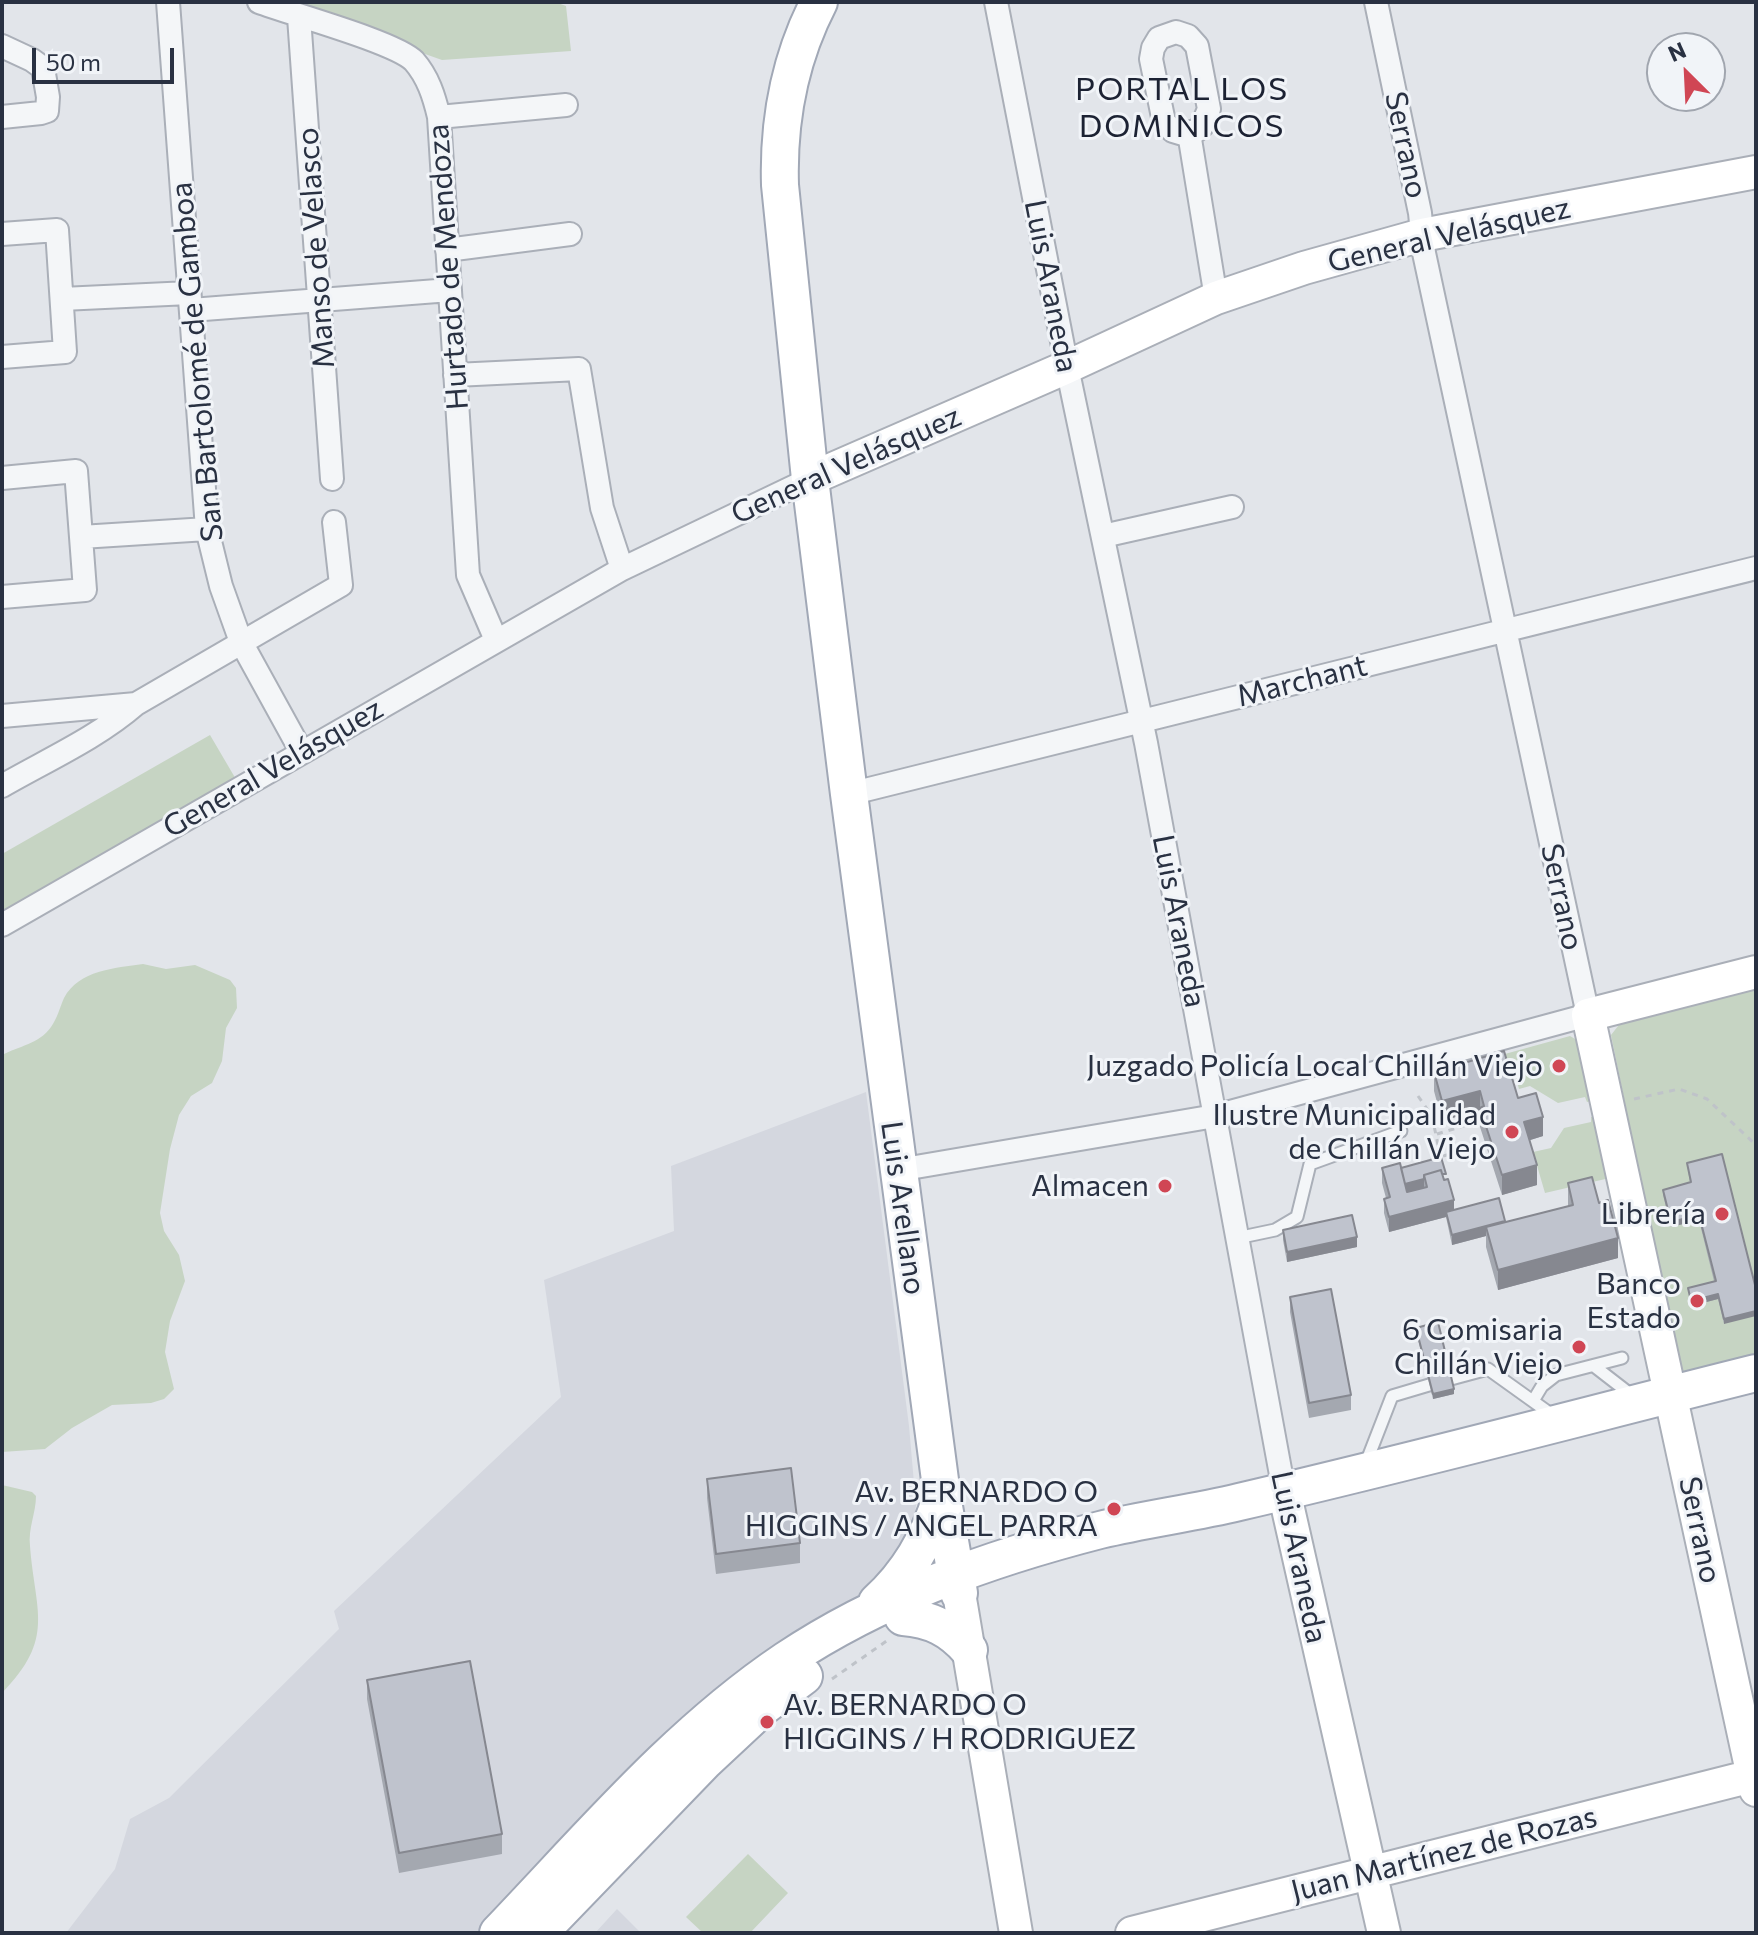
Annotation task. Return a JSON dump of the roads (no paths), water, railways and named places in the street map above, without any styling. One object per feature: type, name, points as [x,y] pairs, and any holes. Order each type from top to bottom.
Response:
[{"type":"main road","name":"Luis Arellano","points":[[819,2],[798,47],[790,75],[779,157],[810,479],[849,794],[942,1495],[958,1584]]},
{"type":"main road","points":[[855,1618],[958,1584],[1169,1530],[1234,1504],[1756,1373]]},
{"type":"main road","points":[[498,1933],[696,1729],[748,1686],[855,1618],[889,1591],[915,1558],[942,1495]]},
{"type":"main road","points":[[539,1933],[683,1782],[764,1706],[823,1663],[958,1584]]},
{"type":"main road","points":[[903,1617],[939,1625],[969,1650]]},
{"type":"street","name":"San Bartolomé de Gamboa","points":[[168,2],[207,529],[221,586],[241,642],[301,751]]},
{"type":"street","name":"Hurtado de Mendoza","points":[[259,2],[377,42],[413,60],[433,90],[439,117],[468,575],[496,640]]},
{"type":"street","name":"Luis Araneda","points":[[996,2],[1067,367],[1141,722],[1284,1491],[1384,1933]]},
{"type":"street","name":"Serrano","points":[[1376,2],[1420,213],[1427,269],[1607,1107],[1656,1398],[1755,1780]]},
{"type":"street","name":"Manso de Velasco","points":[[299,17],[332,479]]},
{"type":"street","points":[[2,46],[43,68],[48,105],[47,111],[41,113],[2,117]]},
{"type":"street","points":[[439,117],[566,105]]},
{"type":"street","points":[[1189,133],[1216,298]]},
{"type":"street","name":"General Velásquez","points":[[2,925],[622,569],[810,479],[1216,298],[1304,268],[1422,235],[1756,172]]},
{"type":"street","points":[[2,234],[57,230],[65,352],[2,357]]},
{"type":"street","points":[[447,250],[570,234]]},
{"type":"street","points":[[62,299],[190,302],[319,300],[450,290]]},
{"type":"street","points":[[455,375],[579,369],[602,508],[622,569]]},
{"type":"street","points":[[2,478],[76,471],[85,590],[2,597]]},
{"type":"street","points":[[1103,536],[1232,507]]},
{"type":"street","points":[[2,786],[341,585],[334,522]]},
{"type":"street","points":[[81,537],[207,529]]},
{"type":"street","name":"Marchant","points":[[849,794],[1756,568]]},
{"type":"street","points":[[2,716],[136,704]]},
{"type":"street","points":[[63,711],[67,748]]},
{"type":"street","points":[[898,1170],[1215,1116],[1756,972]]},
{"type":"street","name":"Luis Arellano","points":[[958,1584],[1016,1933]]},
{"type":"street","name":"Juan Martínez de Rozas","points":[[1132,1933],[1755,1780]]},
{"type":"lane","points":[[1237,1238],[1275,1230],[1297,1217],[1310,1164],[1401,1131]]},
{"type":"lane","points":[[1533,1401],[1552,1377],[1622,1358]]},
{"type":"lane","points":[[1594,1366],[1656,1398]]},
{"type":"lane","points":[[1451,1379],[1488,1369],[1562,1422]]},
{"type":"lane","points":[[1362,1471],[1392,1396],[1429,1385]]},
{"type":"place","name":"Juzgado Policía Local Chillán Viejo","points":[[1559,1066]]},
{"type":"place","name":"Ilustre Municipalidad de Chillán Viejo","points":[[1512,1132]]},
{"type":"place","name":"Almacen","points":[[1165,1186]]},
{"type":"place","name":"Librería","points":[[1722,1214]]},
{"type":"place","name":"Banco Estado","points":[[1697,1301]]},
{"type":"place","name":"6 Comisaria Chillán Viejo","points":[[1579,1347]]},
{"type":"place","name":"Av. BERNARDO O HIGGINS / ANGEL PARRA","points":[[1114,1509]]},
{"type":"place","name":"Av. BERNARDO O HIGGINS / H RODRIGUEZ","points":[[767,1722]]},
{"type":"district","name":"PORTAL LOS DOMINICOS","points":[[1182,108]]}]
